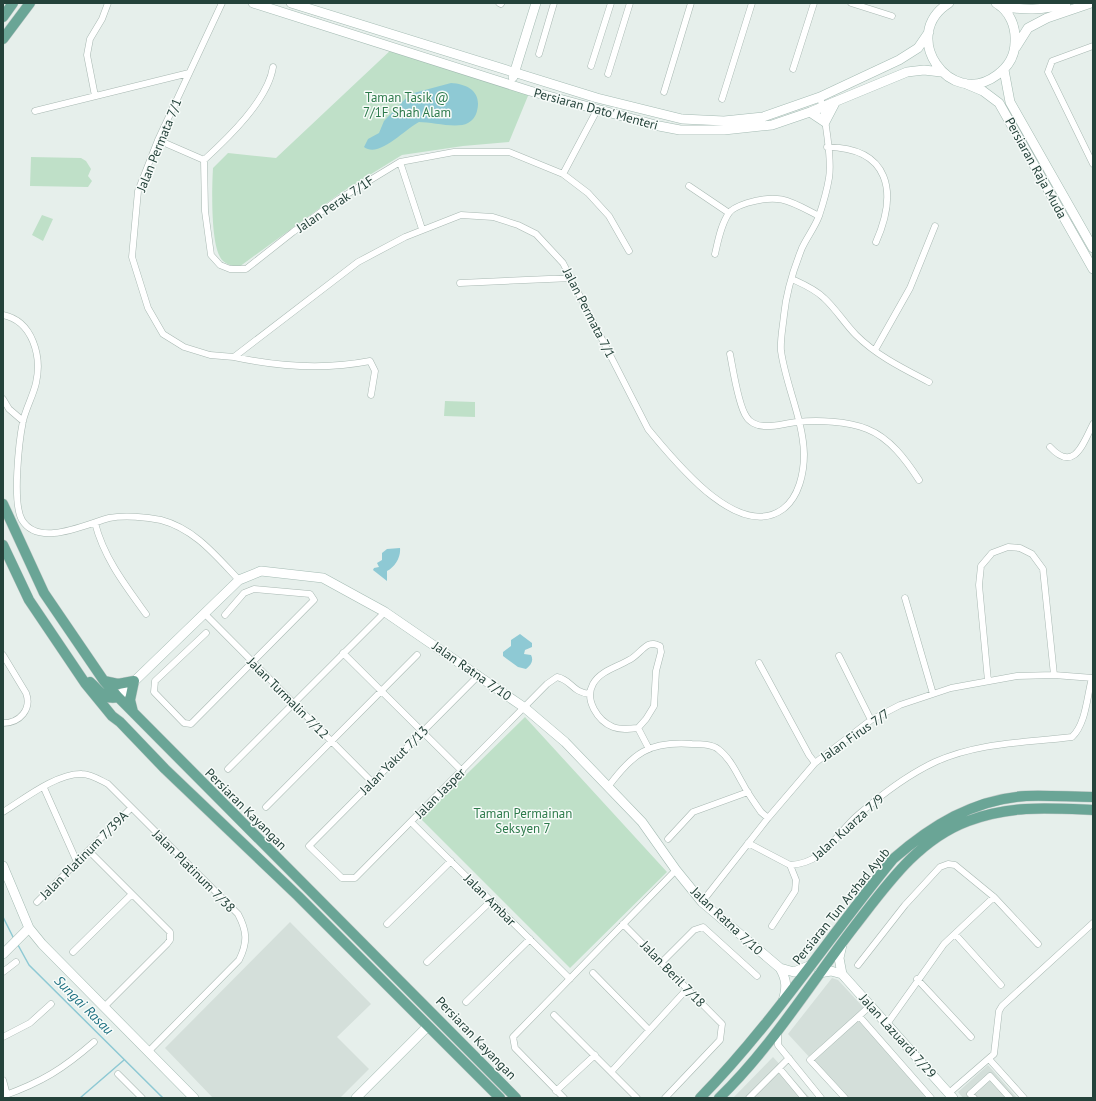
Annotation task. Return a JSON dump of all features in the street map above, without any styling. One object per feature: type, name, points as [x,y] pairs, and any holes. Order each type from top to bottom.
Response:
[{"type":"main road","points":[[3,17],[13,3]]},
{"type":"main road","points":[[3,39],[30,3]]},
{"type":"main road","name":"Persiaran Dato' Menteri","points":[[253,3],[530,91],[598,110],[680,130],[717,130],[772,124],[810,112],[822,101],[836,101],[907,72],[924,70],[941,72]]},
{"type":"main road","name":"Persiaran Dato' Menteri","points":[[291,3],[597,98],[682,119],[724,121],[763,117],[822,101],[899,60],[918,48],[928,32],[933,19],[944,4]]},
{"type":"main road","points":[[511,84],[536,3]]},
{"type":"main road","points":[[998,4],[1027,9],[1050,8],[1066,3]]},
{"type":"main road","points":[[964,83],[978,84],[992,79],[1004,70],[1011,61],[1015,49],[1028,28],[1047,18],[1090,3]]},
{"type":"main road","points":[[998,4],[1011,18],[1016,33],[1015,49]]},
{"type":"main road","points":[[928,32],[928,47],[933,60],[941,72]]},
{"type":"main road","name":"Persiaran Raja Muda","points":[[1004,70],[1010,102],[1093,248]]},
{"type":"main road","name":"Persiaran Raja Muda","points":[[941,72],[952,79],[983,91],[999,103],[1093,269]]},
{"type":"main road","points":[[810,112],[825,122],[836,101]]},
{"type":"main road","name":"Persiaran Kayangan","points":[[3,504],[44,593],[104,681],[133,713],[516,1098]]},
{"type":"main road","name":"Persiaran Kayangan","points":[[3,545],[29,600],[97,700],[165,769],[298,896],[500,1098]]},
{"type":"main road","name":"Jalan Ratna 7/10","points":[[118,697],[239,580],[261,571],[323,578],[385,612],[479,675],[525,708],[565,742],[642,822],[676,870],[702,902],[780,968]]},
{"type":"main road","points":[[73,665],[106,698],[110,699],[118,697],[115,709],[120,722]]},
{"type":"main road","points":[[104,681],[118,684],[134,681],[130,700],[133,713]]},
{"type":"main road","name":"Persiaran Tun Arshad Ayub","points":[[700,1098],[729,1069],[762,1030],[893,859],[914,841],[938,824],[966,810],[990,802],[1025,796],[1093,797]]},
{"type":"main road","name":"Persiaran Tun Arshad Ayub","points":[[719,1098],[739,1079],[765,1046],[895,874],[921,850],[945,833],[966,822],[992,814],[1026,808],[1093,810]]},
{"type":"main road","points":[[3,866],[29,928],[42,944],[194,1098]]},
{"type":"main road","points":[[6,950],[29,928]]},
{"type":"main road","points":[[819,973],[831,971],[842,974],[839,958],[843,942]]},
{"type":"main road","points":[[780,968],[794,972],[811,965]]},
{"type":"main road","points":[[780,968],[784,975],[786,988],[783,1001]]},
{"type":"main road","name":"Jalan Lazuardi 7/29","points":[[842,974],[951,1096]]},
{"type":"main road","points":[[356,1098],[428,1026]]},
{"type":"street","points":[[95,96],[87,55],[90,39],[102,19],[108,3]]},
{"type":"street","name":"Jalan Permata 7/1","points":[[222,3],[158,140],[138,191],[132,257],[148,308],[163,334],[184,347],[210,355],[234,357],[358,262],[422,229],[461,215],[493,217],[536,234],[563,263],[648,429],[664,448],[715,500],[741,514],[757,518],[769,517],[788,505],[795,495],[803,474],[804,454],[799,421],[781,351],[784,313],[792,278],[802,248],[819,216],[829,177],[828,147],[822,101]]},
{"type":"street","points":[[539,54],[554,3]]},
{"type":"street","points":[[591,66],[611,3]]},
{"type":"street","points":[[608,74],[630,3]]},
{"type":"street","points":[[664,92],[691,3]]},
{"type":"street","points":[[722,100],[752,3]]},
{"type":"street","points":[[793,69],[814,3]]},
{"type":"street","points":[[851,3],[892,16]]},
{"type":"street","points":[[1090,3],[1093,11]]},
{"type":"street","points":[[1093,46],[1052,61],[1048,72],[1093,164]]},
{"type":"street","points":[[158,140],[204,160],[218,147],[259,101],[272,75],[273,67]]},
{"type":"street","points":[[35,111],[189,73]]},
{"type":"street","points":[[563,174],[598,110]]},
{"type":"street","points":[[828,147],[845,147],[858,150],[869,156],[879,167],[885,181],[888,196],[882,228],[876,242]]},
{"type":"street","name":"Jalan Perak 7/1F","points":[[204,160],[205,211],[211,255],[220,265],[230,270],[246,269],[292,232],[339,199],[400,162],[454,152],[509,152],[563,174],[588,193],[609,216],[629,251]]},
{"type":"street","points":[[400,162],[422,229]]},
{"type":"street","points":[[689,186],[729,213]]},
{"type":"street","points":[[715,254],[718,238],[729,213],[741,205],[759,199],[776,197],[819,216]]},
{"type":"street","points":[[875,350],[910,288],[935,226]]},
{"type":"street","points":[[460,283],[572,278]]},
{"type":"street","points":[[792,278],[824,297],[856,336],[896,365],[929,382]]},
{"type":"street","points":[[3,314],[17,320],[25,328],[32,337],[36,350],[36,382],[23,421],[16,500],[22,521],[31,528],[43,532],[58,533],[111,518],[160,520],[180,528],[202,541],[239,580]]},
{"type":"street","points":[[730,354],[746,417],[756,425],[765,426],[799,421],[842,424],[867,429],[888,442],[905,459],[919,480]]},
{"type":"street","points":[[234,357],[274,365],[304,367],[345,366],[370,361],[374,366],[375,371],[371,395]]},
{"type":"street","points":[[3,399],[9,409],[23,421]]},
{"type":"street","points":[[1050,447],[1059,456],[1063,457],[1076,454],[1081,449],[1093,424]]},
{"type":"street","points":[[95,523],[100,543],[110,562],[146,614]]},
{"type":"street","points":[[988,681],[979,585],[981,566],[992,553],[1008,547],[1020,548],[1032,554],[1043,568],[1054,674]]},
{"type":"street","points":[[206,633],[155,681],[154,692],[184,723],[191,724],[314,600],[310,594],[254,589],[244,593],[225,614]]},
{"type":"street","points":[[905,598],[933,694]]},
{"type":"street","points":[[228,769],[293,702],[385,612]]},
{"type":"street","name":"Jalan Turmalin 7/12","points":[[205,614],[372,782]]},
{"type":"street","points":[[654,643],[660,646],[661,652],[656,671],[654,706],[638,728],[626,729],[613,727],[599,718],[591,704],[590,694],[593,683],[606,671],[630,660],[648,645],[654,643]]},
{"type":"street","points":[[343,653],[462,771]]},
{"type":"street","points":[[3,655],[29,699],[27,708],[22,716],[15,721],[3,723]]},
{"type":"street","points":[[266,807],[417,655]]},
{"type":"street","points":[[838,656],[871,720]]},
{"type":"street","points":[[759,664],[815,763]]},
{"type":"street","name":"Jalan Firus 7/7","points":[[702,902],[768,818],[815,763],[871,720],[900,705],[933,694],[988,681],[1016,676],[1054,674],[1092,678]]},
{"type":"street","name":"Jalan Yakut 7/13","points":[[355,878],[342,878],[309,846],[479,675]]},
{"type":"street","name":"Jalan Jasper","points":[[355,878],[525,708],[547,684],[557,678],[565,679],[580,693],[590,694]]},
{"type":"street","name":"Jalan Kuarza 7/9","points":[[790,866],[801,865],[812,861],[826,851],[856,817],[876,800],[935,762],[973,749],[996,744],[1072,737],[1078,732],[1092,678]]},
{"type":"street","points":[[638,728],[649,749]]},
{"type":"street","points":[[608,787],[619,772],[634,756],[655,745],[672,743],[704,745],[718,748],[735,770],[761,812],[768,818]]},
{"type":"street","name":"Jalan Platinum 7/38","points":[[3,812],[63,777],[82,774],[96,777],[108,784],[234,910],[242,922],[246,933],[246,941],[239,960],[148,1052]]},
{"type":"street","points":[[44,788],[78,862]]},
{"type":"street","points":[[668,838],[693,812],[748,792]]},
{"type":"street","name":"Jalan Platinum 7/39A","points":[[37,902],[131,808]]},
{"type":"street","name":"Jalan Ambar","points":[[411,822],[570,979]]},
{"type":"street","points":[[748,843],[790,866],[796,880],[795,891],[772,926]]},
{"type":"street","points":[[89,851],[170,932],[170,940],[168,944],[104,1007]]},
{"type":"street","points":[[387,924],[451,861]]},
{"type":"street","points":[[858,965],[905,905],[940,867],[948,864],[955,865],[994,897],[1038,944]]},
{"type":"street","points":[[564,1098],[515,1048],[513,1037],[676,870]]},
{"type":"street","points":[[73,952],[132,894]]},
{"type":"street","points":[[887,1024],[917,979],[944,944],[994,897]]},
{"type":"street","points":[[427,962],[491,901]]},
{"type":"street","points":[[951,1096],[994,1054],[999,1011],[1002,1006],[1093,923]]},
{"type":"street","name":"Jalan Beril 7/18","points":[[623,924],[722,1024],[720,1040],[665,1098]]},
{"type":"street","points":[[661,963],[694,930],[703,927],[757,976]]},
{"type":"street","points":[[955,934],[1001,985]]},
{"type":"street","points":[[466,1002],[530,940]]},
{"type":"street","points":[[3,972],[16,962]]},
{"type":"street","points":[[593,973],[650,1030]]},
{"type":"street","points":[[917,979],[971,1037]]},
{"type":"street","points":[[612,1072],[687,989]]},
{"type":"street","points":[[3,1037],[30,1024],[51,1004]]},
{"type":"street","points":[[845,1098],[810,1060],[870,1006]]},
{"type":"street","points":[[554,1014],[637,1098]]},
{"type":"street","points":[[859,1016],[931,1098]]},
{"type":"street","points":[[778,1029],[778,1045],[821,1098]]},
{"type":"street","points":[[3,1080],[5,1095],[48,1078],[94,1042]]},
{"type":"street","points":[[765,1046],[778,1045]]},
{"type":"street","points":[[556,1090],[595,1055]]},
{"type":"street","points":[[749,1098],[789,1058]]},
{"type":"street","points":[[989,1059],[1024,1098]]},
{"type":"street","points":[[779,1068],[804,1098]]},
{"type":"street","points":[[118,1074],[142,1098]]},
{"type":"street","points":[[974,1098],[970,1094],[990,1076],[1010,1098]]},
{"type":"shaded area","points":[[290,922],[371,1004],[337,1037],[369,1069],[340,1098],[213,1098],[165,1048]]},
{"type":"shaded area","points":[[832,978],[838,980],[864,1008],[855,1016],[928,1098],[847,1098],[788,1034]]},
{"type":"shaded area","points":[[773,1057],[810,1098],[733,1098]]},
{"type":"shaded area","points":[[988,1065],[1017,1098],[963,1098],[958,1092]]},
{"type":"green space","name":"Taman Tasik @ 7/1F Shah Alam","points":[[393,48],[530,91],[509,142],[463,146],[402,155],[342,192],[239,267],[224,262],[218,253],[215,242],[212,201],[213,168],[228,153],[276,158]]},
{"type":"green space","points":[[31,157],[81,158],[86,161],[91,169],[88,176],[92,181],[88,187],[30,186]]},
{"type":"green space","points":[[42,215],[53,219],[43,241],[32,235]]},
{"type":"green space","points":[[445,401],[475,402],[475,417],[444,416]]},
{"type":"green space","name":"Taman Permainan Seksyen 7","points":[[525,717],[667,872],[570,968],[421,819]]},
{"type":"water","points":[[451,83],[468,87],[475,94],[478,104],[477,111],[472,120],[463,125],[444,125],[419,122],[385,146],[370,150],[364,147],[368,139],[379,133],[384,121],[410,94]]},
{"type":"water","points":[[400,548],[400,555],[397,561],[393,567],[387,571],[387,581],[373,570],[374,568],[379,567],[377,563],[382,560],[382,553],[387,549]]},
{"type":"water","points":[[520,634],[532,643],[532,647],[525,650],[524,654],[531,655],[532,659],[531,664],[526,669],[518,667],[503,656],[503,652],[511,646],[511,640]]},
{"type":"waterway","name":"Sungai Rasau","points":[[3,917],[14,939]]},
{"type":"waterway","name":"Sungai Rasau","points":[[18,945],[29,965],[163,1098]]},
{"type":"waterway","points":[[80,1098],[124,1060]]}]
